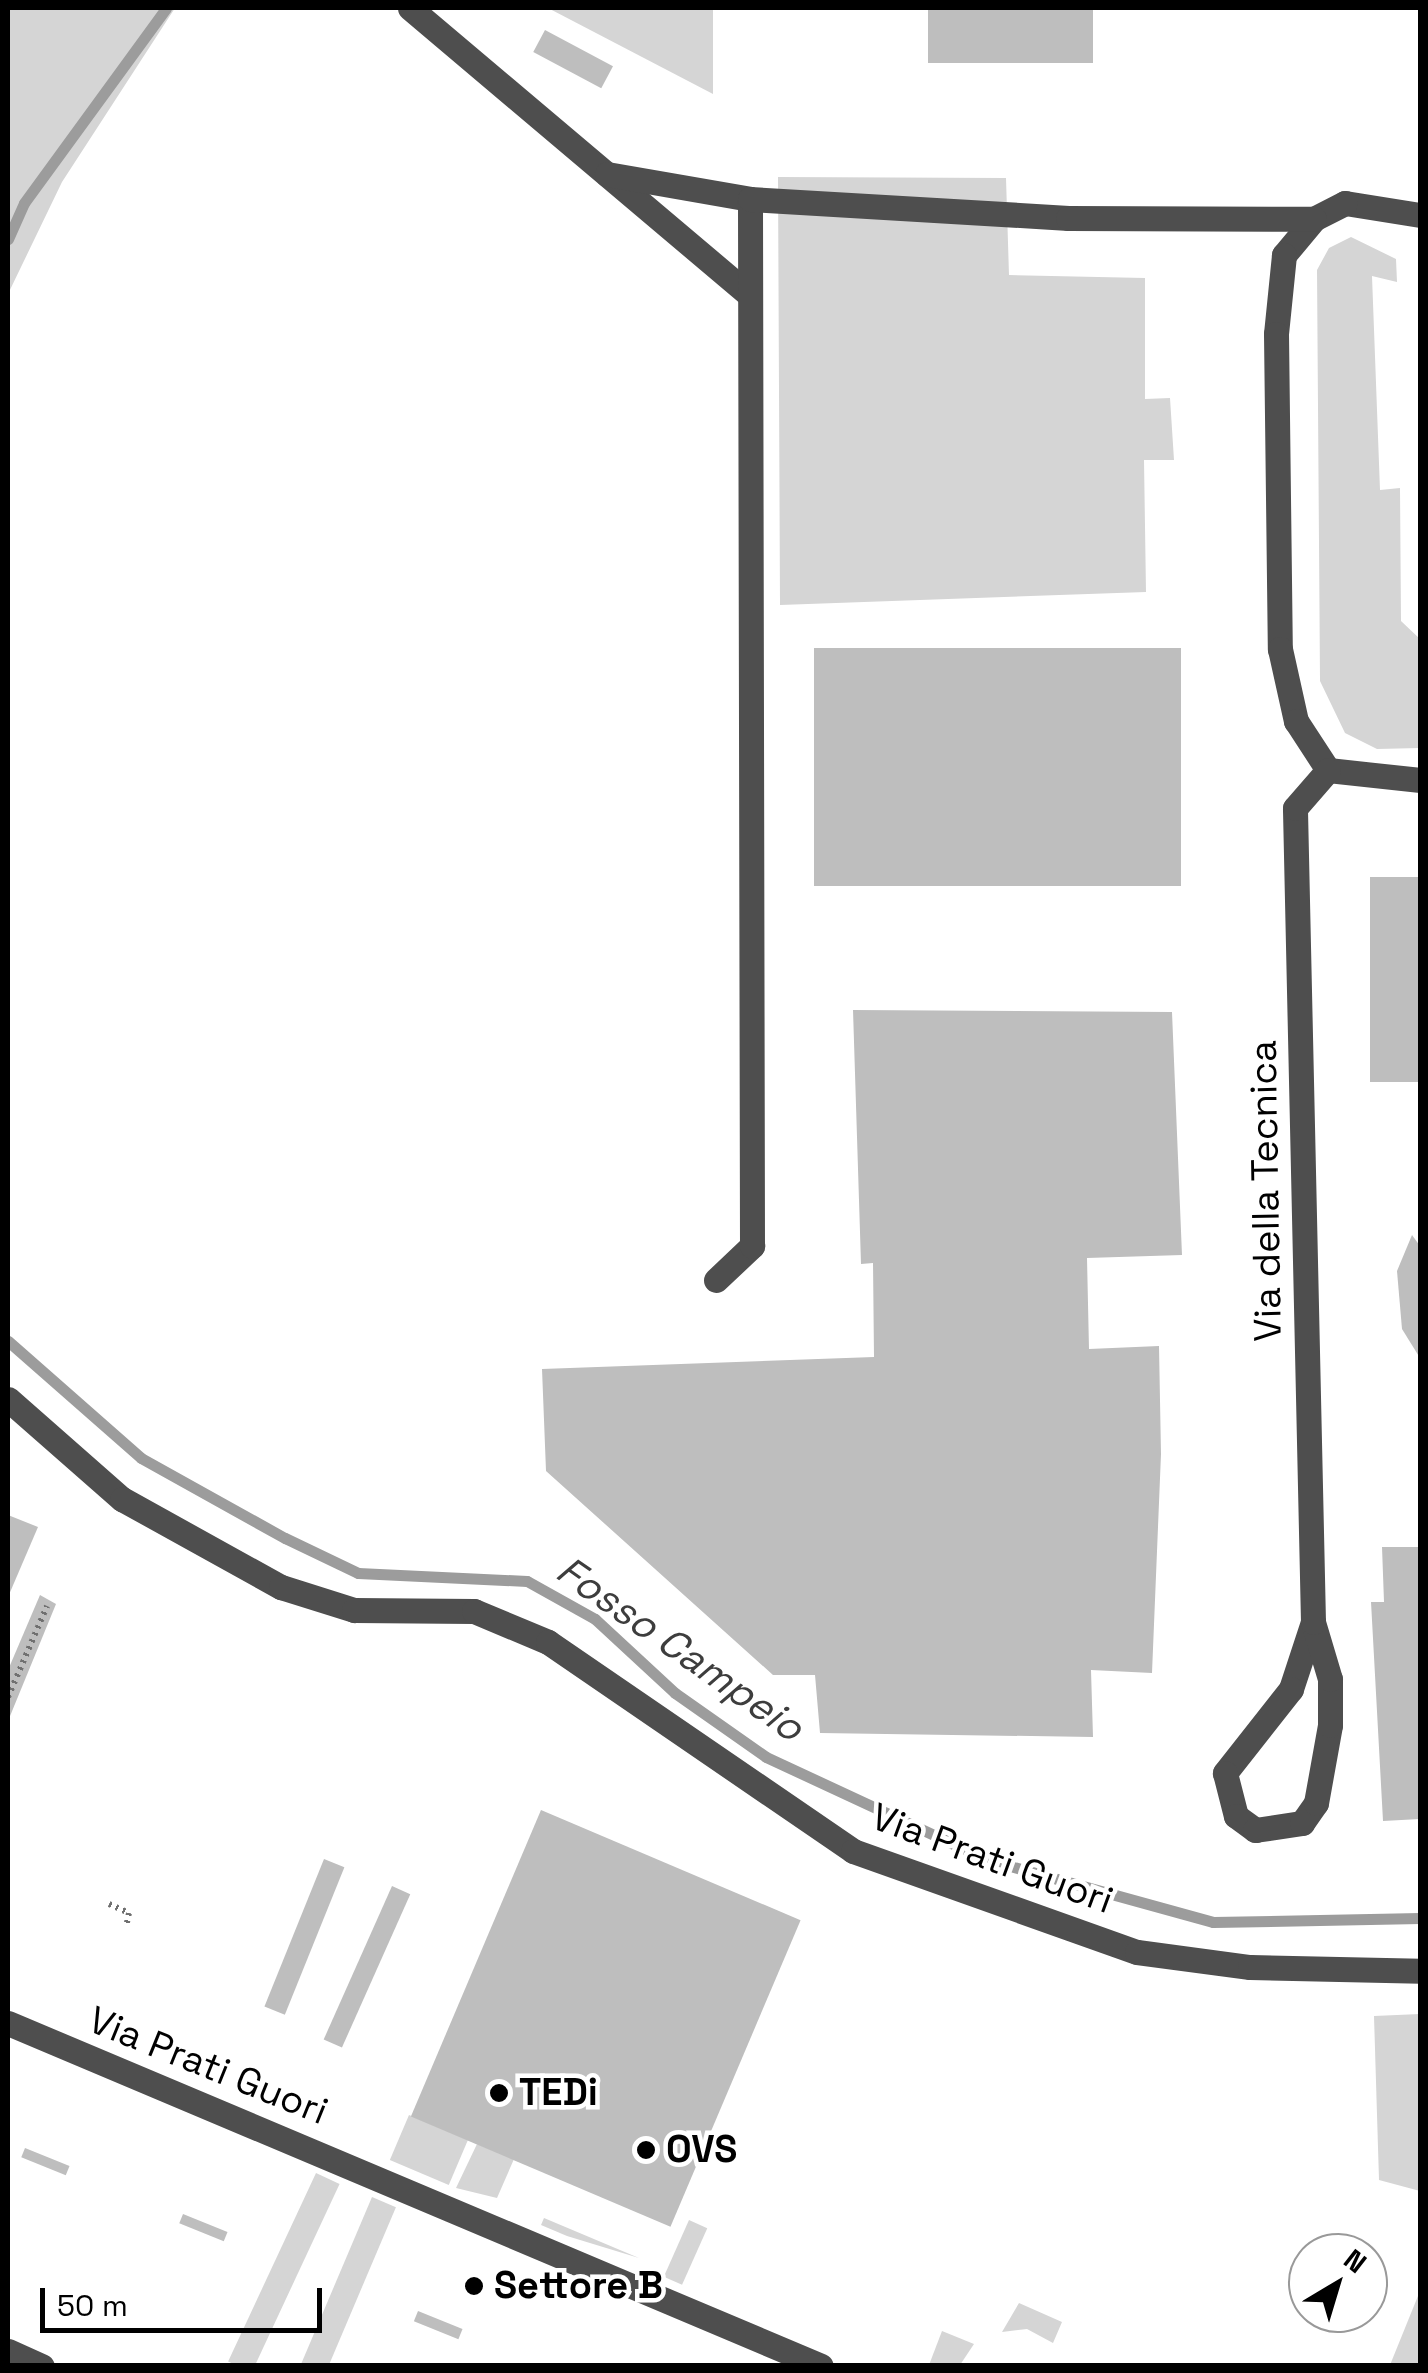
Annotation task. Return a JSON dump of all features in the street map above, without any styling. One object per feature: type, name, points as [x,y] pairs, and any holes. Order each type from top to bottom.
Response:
[{"type":"street","points":[[410,8],[750,295]]},
{"type":"street","points":[[606,174],[750,199],[1068,218],[1314,219]]},
{"type":"street","points":[[716,1280],[752,1246],[750,199]]},
{"type":"street","points":[[1420,215],[1345,203],[1314,219],[1284,255],[1276,334],[1280,649],[1296,721],[1328,770],[1420,780]]},
{"type":"street","name":"Via della Tecnica","points":[[1313,1622],[1295,808],[1328,770]]},
{"type":"street","name":"Via Prati Guori","points":[[8,1399],[122,1499],[281,1587],[354,1610],[474,1612],[548,1642],[853,1851],[1137,1952],[1267,1968],[1420,1971]]},
{"type":"street","points":[[1313,1622],[1330,1679],[1316,1803],[1302,1823],[1255,1830],[1236,1816],[1225,1773],[1291,1689],[1313,1622]]},
{"type":"street","name":"Via Prati Guori","points":[[8,2023],[821,2366]]},
{"type":"street","points":[[8,2351],[42,2366]]},
{"type":"path","points":[[8,1697],[47,1606]]},
{"type":"path","points":[[110,1904],[129,1913],[126,1926]]},
{"type":"shaded area","points":[[8,8],[175,8],[62,182],[8,294]]},
{"type":"shaded area","points":[[548,8],[713,8],[713,94]]},
{"type":"shaded area","points":[[778,177],[1006,178],[1009,275],[1145,278],[1145,399],[1170,398],[1174,460],[1144,460],[1146,592],[780,605]]},
{"type":"shaded area","points":[[1351,237],[1396,259],[1397,282],[1372,276],[1380,490],[1400,488],[1401,621],[1420,639],[1420,748],[1377,749],[1345,733],[1320,681],[1317,270],[1329,248]]},
{"type":"shaded area","points":[[1420,2014],[1420,2191],[1379,2180],[1374,2016]]},
{"type":"shaded area","points":[[409,2115],[468,2140],[449,2185],[390,2160]]},
{"type":"shaded area","points":[[477,2144],[514,2159],[497,2198],[456,2188]]},
{"type":"shaded area","points":[[316,2173],[340,2184],[255,2366],[228,2362]]},
{"type":"shaded area","points":[[372,2197],[396,2207],[329,2366],[301,2365]]},
{"type":"shaded area","points":[[544,2218],[639,2258],[567,2236],[541,2225]]},
{"type":"shaded area","points":[[689,2220],[707,2228],[682,2285],[664,2277]]},
{"type":"shaded area","points":[[1420,2291],[1420,2365],[1390,2365]]},
{"type":"shaded area","points":[[1019,2303],[1062,2322],[1053,2343],[1027,2329],[1002,2332]]},
{"type":"shaded area","points":[[942,2331],[974,2344],[960,2365],[929,2365]]},
{"type":"building","points":[[928,8],[1093,8],[1093,63],[928,63]]},
{"type":"building","points":[[545,30],[613,66],[601,88],[533,52]]},
{"type":"building","points":[[814,648],[1181,648],[1181,886],[814,886]]},
{"type":"building","points":[[1370,877],[1420,877],[1420,1082],[1370,1082]]},
{"type":"building","points":[[853,1010],[1172,1012],[1182,1255],[1087,1258],[1089,1349],[1159,1346],[1161,1454],[1152,1673],[1091,1670],[1093,1737],[820,1733],[815,1675],[773,1675],[546,1471],[542,1369],[874,1357],[873,1263],[861,1264]]},
{"type":"building","points":[[1412,1235],[1420,1246],[1420,1358],[1402,1329],[1397,1271]]},
{"type":"building","points":[[8,1515],[38,1527],[8,1597]]},
{"type":"building","points":[[1382,1547],[1420,1547],[1420,1819],[1383,1821],[1371,1602],[1384,1602]]},
{"type":"building","points":[[40,1595],[56,1604],[8,1721],[8,1670]]},
{"type":"building","points":[[541,1810],[801,1920],[670,2227],[411,2117]]},
{"type":"building","points":[[324,1859],[344,1867],[285,2015],[264,2006]]},
{"type":"building","points":[[392,1886],[410,1894],[342,2048],[324,2039]]},
{"type":"building","points":[[25,2148],[70,2166],[66,2175],[21,2157]]},
{"type":"building","points":[[183,2214],[228,2232],[224,2241],[179,2223]]},
{"type":"building","points":[[418,2311],[463,2329],[458,2339],[414,2321]]},
{"type":"waterway","points":[[8,239],[24,203],[166,8]]},
{"type":"waterway","name":"Fosso Campeio","points":[[8,1341],[141,1458],[285,1538],[358,1573],[527,1581],[595,1619],[675,1693],[766,1757],[988,1860],[1213,1922],[1420,1918]]},
{"type":"place","name":"TEDi","points":[[499,2093]]},
{"type":"place","name":"OVS","points":[[646,2150]]},
{"type":"place","name":"Settore B","points":[[474,2286]]}]
